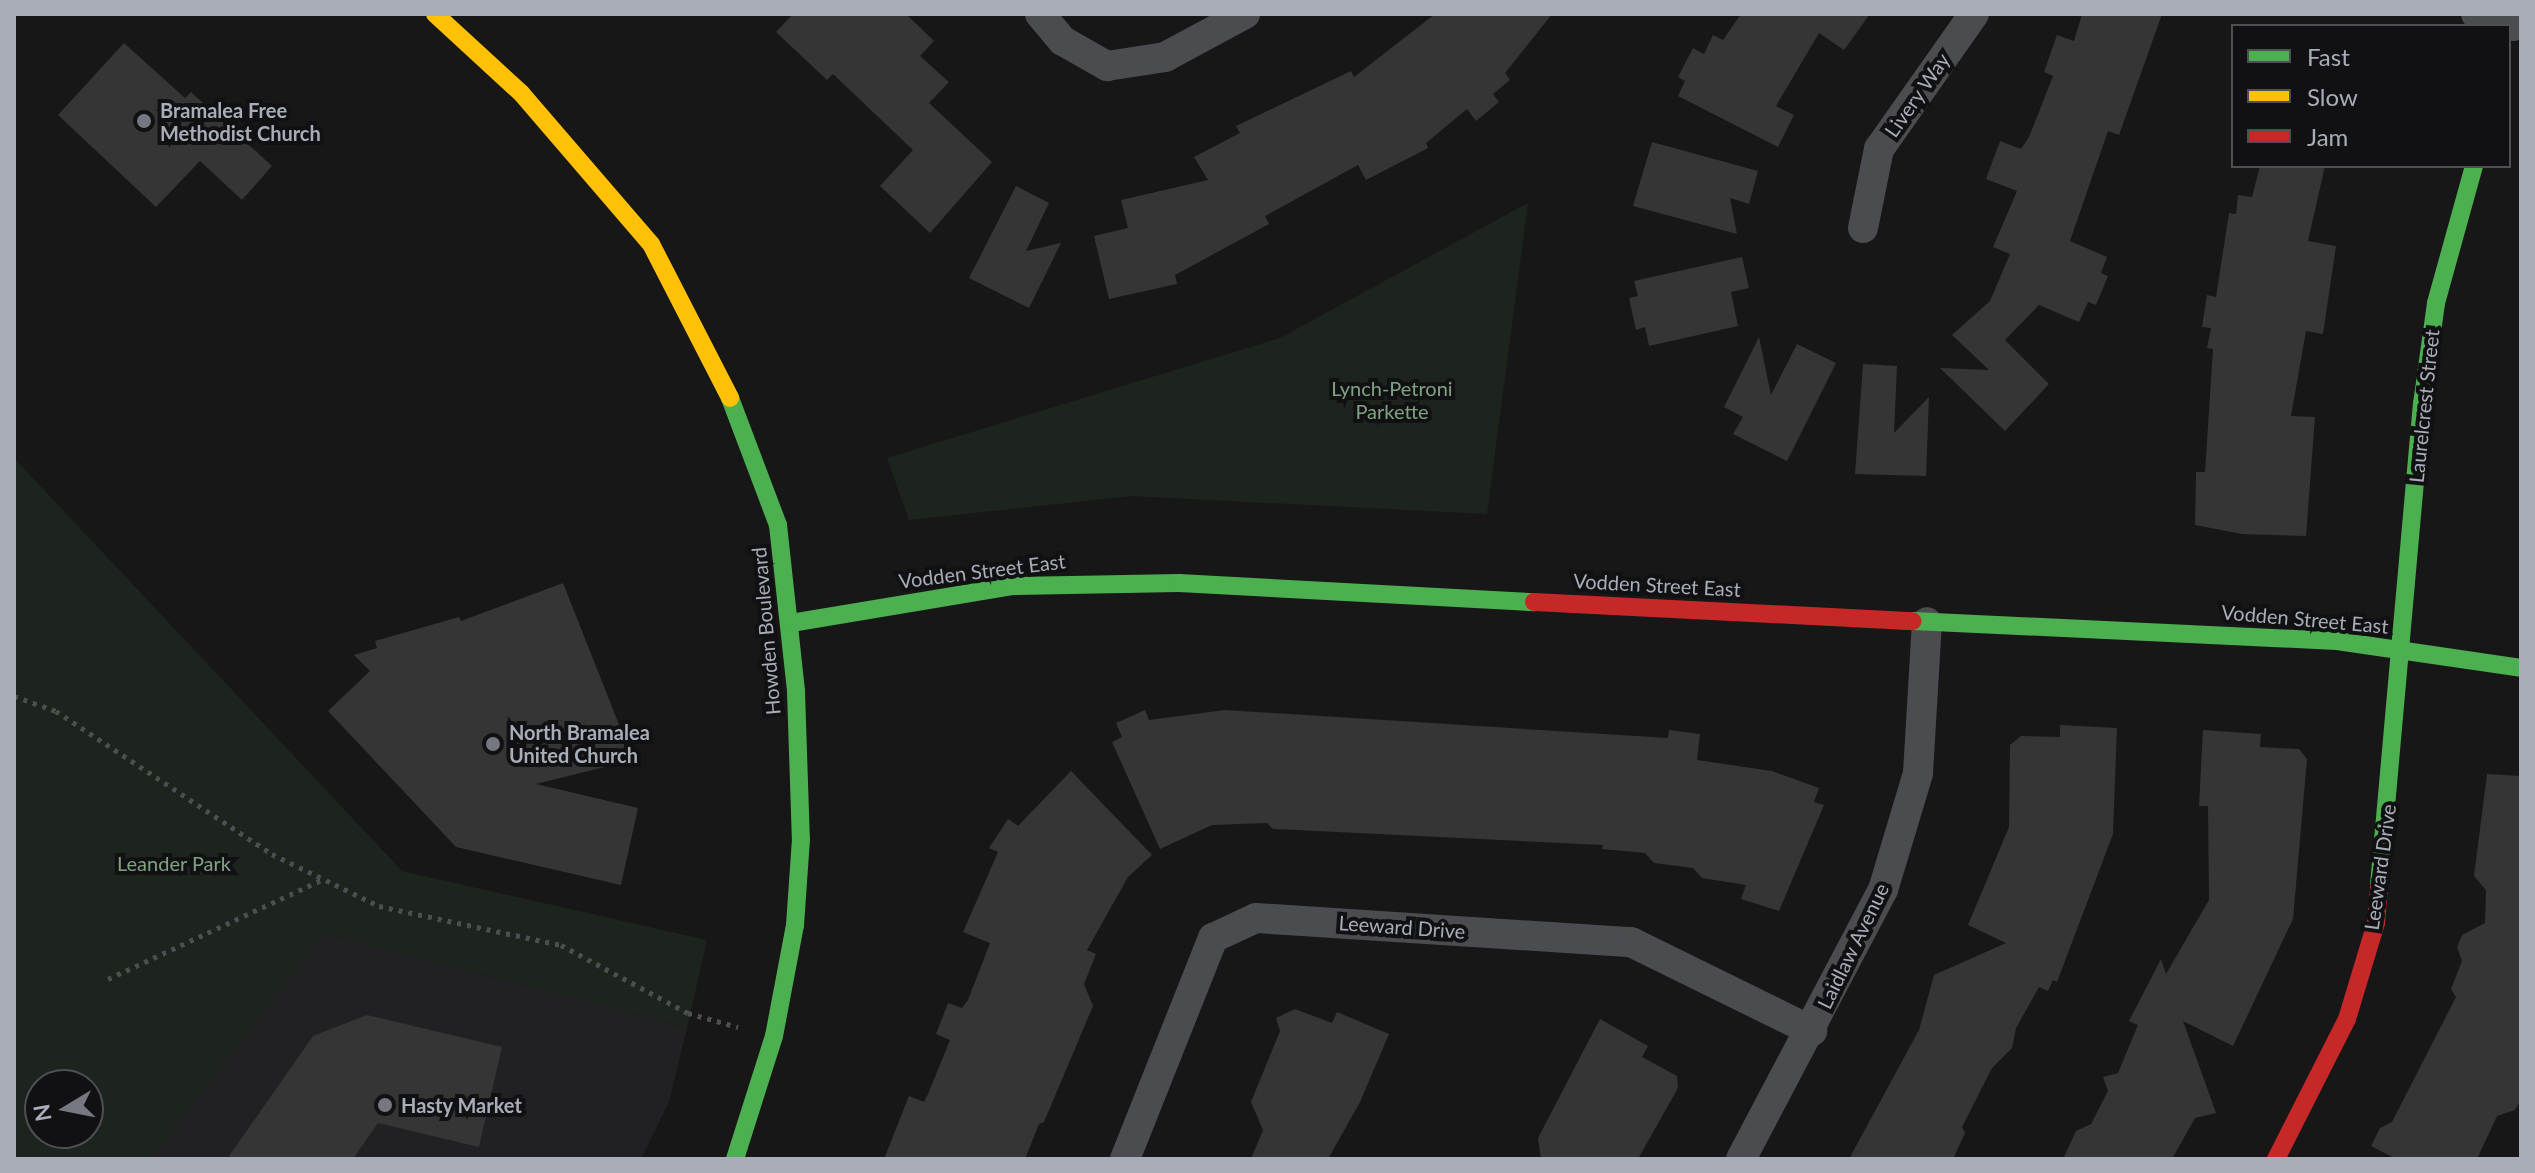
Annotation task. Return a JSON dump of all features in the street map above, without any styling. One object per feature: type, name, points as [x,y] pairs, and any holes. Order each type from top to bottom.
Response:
[{"type":"street","name":"Howden Boulevard","points":[[435,14],[521,93],[602,181],[651,244],[689,307],[756,457],[778,525],[791,623],[801,839],[795,925],[774,1036],[735,1159]]},
{"type":"street","points":[[1040,14],[1063,41],[1107,66],[1165,57],[1245,14]]},
{"type":"street","name":"Livery Way","points":[[1863,228],[1879,149],[1974,14]]},
{"type":"street","points":[[2476,14],[2504,24]]},
{"type":"street","name":"Laurelcrest Street","points":[[2402,651],[2432,332],[2473,168]]},
{"type":"street","name":"Vodden Street East","points":[[791,623],[1012,586],[1087,581],[1927,622],[2188,631],[2402,651],[2521,668]]},
{"type":"street","name":"Laidlaw Avenue","points":[[1741,1159],[1812,1031],[1883,890],[1918,773],[1927,622]]},
{"type":"street","name":"Leeward Drive","points":[[2276,1159],[2347,1019],[2376,923],[2402,651]]},
{"type":"street","name":"Leeward Drive","points":[[1125,1159],[1213,938],[1256,918],[1631,942],[1812,1031]]},
{"type":"path","points":[[14,696],[56,711],[272,854],[379,906],[561,945],[688,1013],[774,1036]]},
{"type":"path","points":[[108,979],[323,879]]},
{"type":"shaded area","points":[[324,933],[687,1028],[669,1102],[641,1159],[151,1159]]},
{"type":"green space","name":"Lynch-Petroni Parkette","points":[[1528,203],[1487,514],[1131,496],[909,520],[887,458],[1280,338]]},
{"type":"green space","name":"Leander Park","points":[[14,458],[402,871],[707,940],[687,1028],[324,933],[151,1159],[14,1159]]},
{"type":"building","points":[[793,14],[906,14],[934,41],[920,56],[949,82],[929,103],[992,162],[930,233],[880,186],[913,150],[833,74],[827,80],[776,32]]},
{"type":"building","points":[[1435,14],[1552,14],[1505,73],[1510,80],[1493,94],[1499,102],[1476,121],[1467,109],[1426,143],[1428,148],[1366,180],[1358,165],[1265,216],[1269,224],[1175,275],[1177,284],[1109,299],[1094,236],[1128,228],[1121,200],[1208,180],[1194,157],[1240,133],[1236,126],[1351,71],[1354,77]]},
{"type":"building","points":[[1741,14],[1870,14],[1844,50],[1819,33],[1776,106],[1794,115],[1778,147],[1678,96],[1685,81],[1678,77],[1693,48],[1704,54],[1713,35],[1723,40]]},
{"type":"building","points":[[2082,14],[2162,14],[2119,135],[2108,131],[2070,241],[2107,257],[2101,273],[2108,276],[2096,305],[2088,302],[2079,322],[2039,305],[2005,340],[2049,384],[2005,431],[1940,368],[1989,370],[1952,335],[1990,301],[2010,254],[1993,247],[2017,191],[1986,179],[2000,141],[2021,149],[2029,137],[2053,76],[2044,72],[2057,35],[2074,41]]},
{"type":"building","name":"Bramalea Free Methodist Church","points":[[124,43],[185,98],[191,92],[272,166],[242,200],[200,161],[156,207],[58,115]]},
{"type":"building","points":[[1652,142],[1758,171],[1749,204],[1730,198],[1737,234],[1633,206]]},
{"type":"building","points":[[2259,168],[2325,168],[2308,241],[2336,246],[2323,334],[2306,331],[2291,416],[2315,417],[2306,536],[2242,534],[2195,525],[2196,472],[2205,472],[2213,349],[2207,348],[2211,328],[2202,327],[2207,295],[2216,297],[2229,213],[2236,214],[2238,195],[2252,197]]},
{"type":"building","points":[[1016,186],[1049,203],[1026,251],[1061,243],[1029,308],[969,278]]},
{"type":"building","points":[[1742,257],[1749,288],[1731,292],[1738,326],[1649,346],[1645,327],[1636,330],[1629,298],[1638,296],[1634,281]]},
{"type":"building","points":[[1759,337],[1771,395],[1797,344],[1836,363],[1787,461],[1733,434],[1743,417],[1724,407]]},
{"type":"building","points":[[1863,364],[1897,366],[1894,433],[1929,397],[1926,476],[1855,474]]},
{"type":"building","name":"North Bramalea United Church","points":[[563,583],[633,760],[536,784],[638,808],[621,885],[456,847],[328,711],[370,671],[354,655],[377,648],[375,641],[459,617],[461,621]]},
{"type":"building","points":[[1145,710],[1149,720],[1225,710],[1668,738],[1669,730],[1700,734],[1697,760],[1772,771],[1819,788],[1814,802],[1824,805],[1779,911],[1741,899],[1746,885],[1702,878],[1693,868],[1654,863],[1645,853],[1602,849],[1603,845],[1273,829],[1267,823],[1212,825],[1160,849],[1112,742],[1122,737],[1116,723]]},
{"type":"building","points":[[2060,725],[2117,728],[2113,834],[2057,982],[2053,980],[2048,991],[2039,987],[2016,1028],[2012,1048],[1992,1068],[1962,1127],[1965,1133],[1953,1159],[1849,1159],[1919,1030],[1934,975],[2006,943],[1968,925],[2009,827],[2010,745],[2021,736],[2060,737]]},
{"type":"building","points":[[2203,730],[2261,734],[2260,747],[2299,749],[2307,759],[2293,919],[2233,1046],[2183,1021],[2216,1113],[2195,1118],[2172,1159],[2063,1159],[2076,1131],[2091,1124],[2108,1091],[2103,1077],[2118,1073],[2138,1025],[2129,1021],[2161,959],[2166,974],[2209,900],[2208,806],[2199,806]]},
{"type":"building","points":[[1071,771],[1152,855],[1128,877],[1087,950],[1096,954],[1084,984],[1093,1006],[1044,1122],[1039,1124],[1025,1159],[884,1159],[909,1096],[924,1102],[928,1094],[950,1040],[936,1034],[948,1003],[962,1008],[968,1000],[990,943],[963,932],[998,852],[989,848],[1008,819],[1018,826]]},
{"type":"building","points":[[2487,774],[2521,776],[2521,1100],[2515,1110],[2497,1116],[2477,1159],[2396,1159],[2371,1146],[2380,1128],[2392,1122],[2456,997],[2451,989],[2462,961],[2457,947],[2462,935],[2485,923],[2486,890],[2474,876]]},
{"type":"building","points":[[1295,1009],[1332,1023],[1337,1012],[1389,1034],[1360,1102],[1328,1159],[1251,1159],[1263,1130],[1251,1102],[1280,1031],[1276,1018]]},
{"type":"building","points":[[367,1015],[502,1047],[479,1147],[378,1123],[353,1159],[227,1159],[313,1036]]},
{"type":"building","points":[[1600,1019],[1648,1046],[1642,1057],[1677,1076],[1678,1088],[1638,1159],[1541,1159],[1538,1138]]},
{"type":"traffic: fast","points":[[2379,885],[2422,404],[2436,303],[2473,168]]},
{"type":"traffic: fast","points":[[730,398],[778,525],[796,692],[801,839],[795,925],[774,1036],[735,1159]]},
{"type":"traffic: fast","points":[[791,623],[1012,586],[1179,583],[1534,602]]},
{"type":"traffic: fast","points":[[1913,621],[2337,641],[2521,668]]},
{"type":"traffic: slow","points":[[435,14],[521,93],[651,244],[730,398]]},
{"type":"traffic: jam","points":[[1534,602],[1913,621]]},
{"type":"traffic: jam","points":[[2276,1159],[2347,1019],[2376,923],[2379,885]]},
{"type":"place","name":"Bramalea Free Methodist Church","points":[[144,121]]},
{"type":"place","name":"North Bramalea United Church","points":[[493,744]]},
{"type":"place","name":"Hasty Market","points":[[385,1105]]}]
